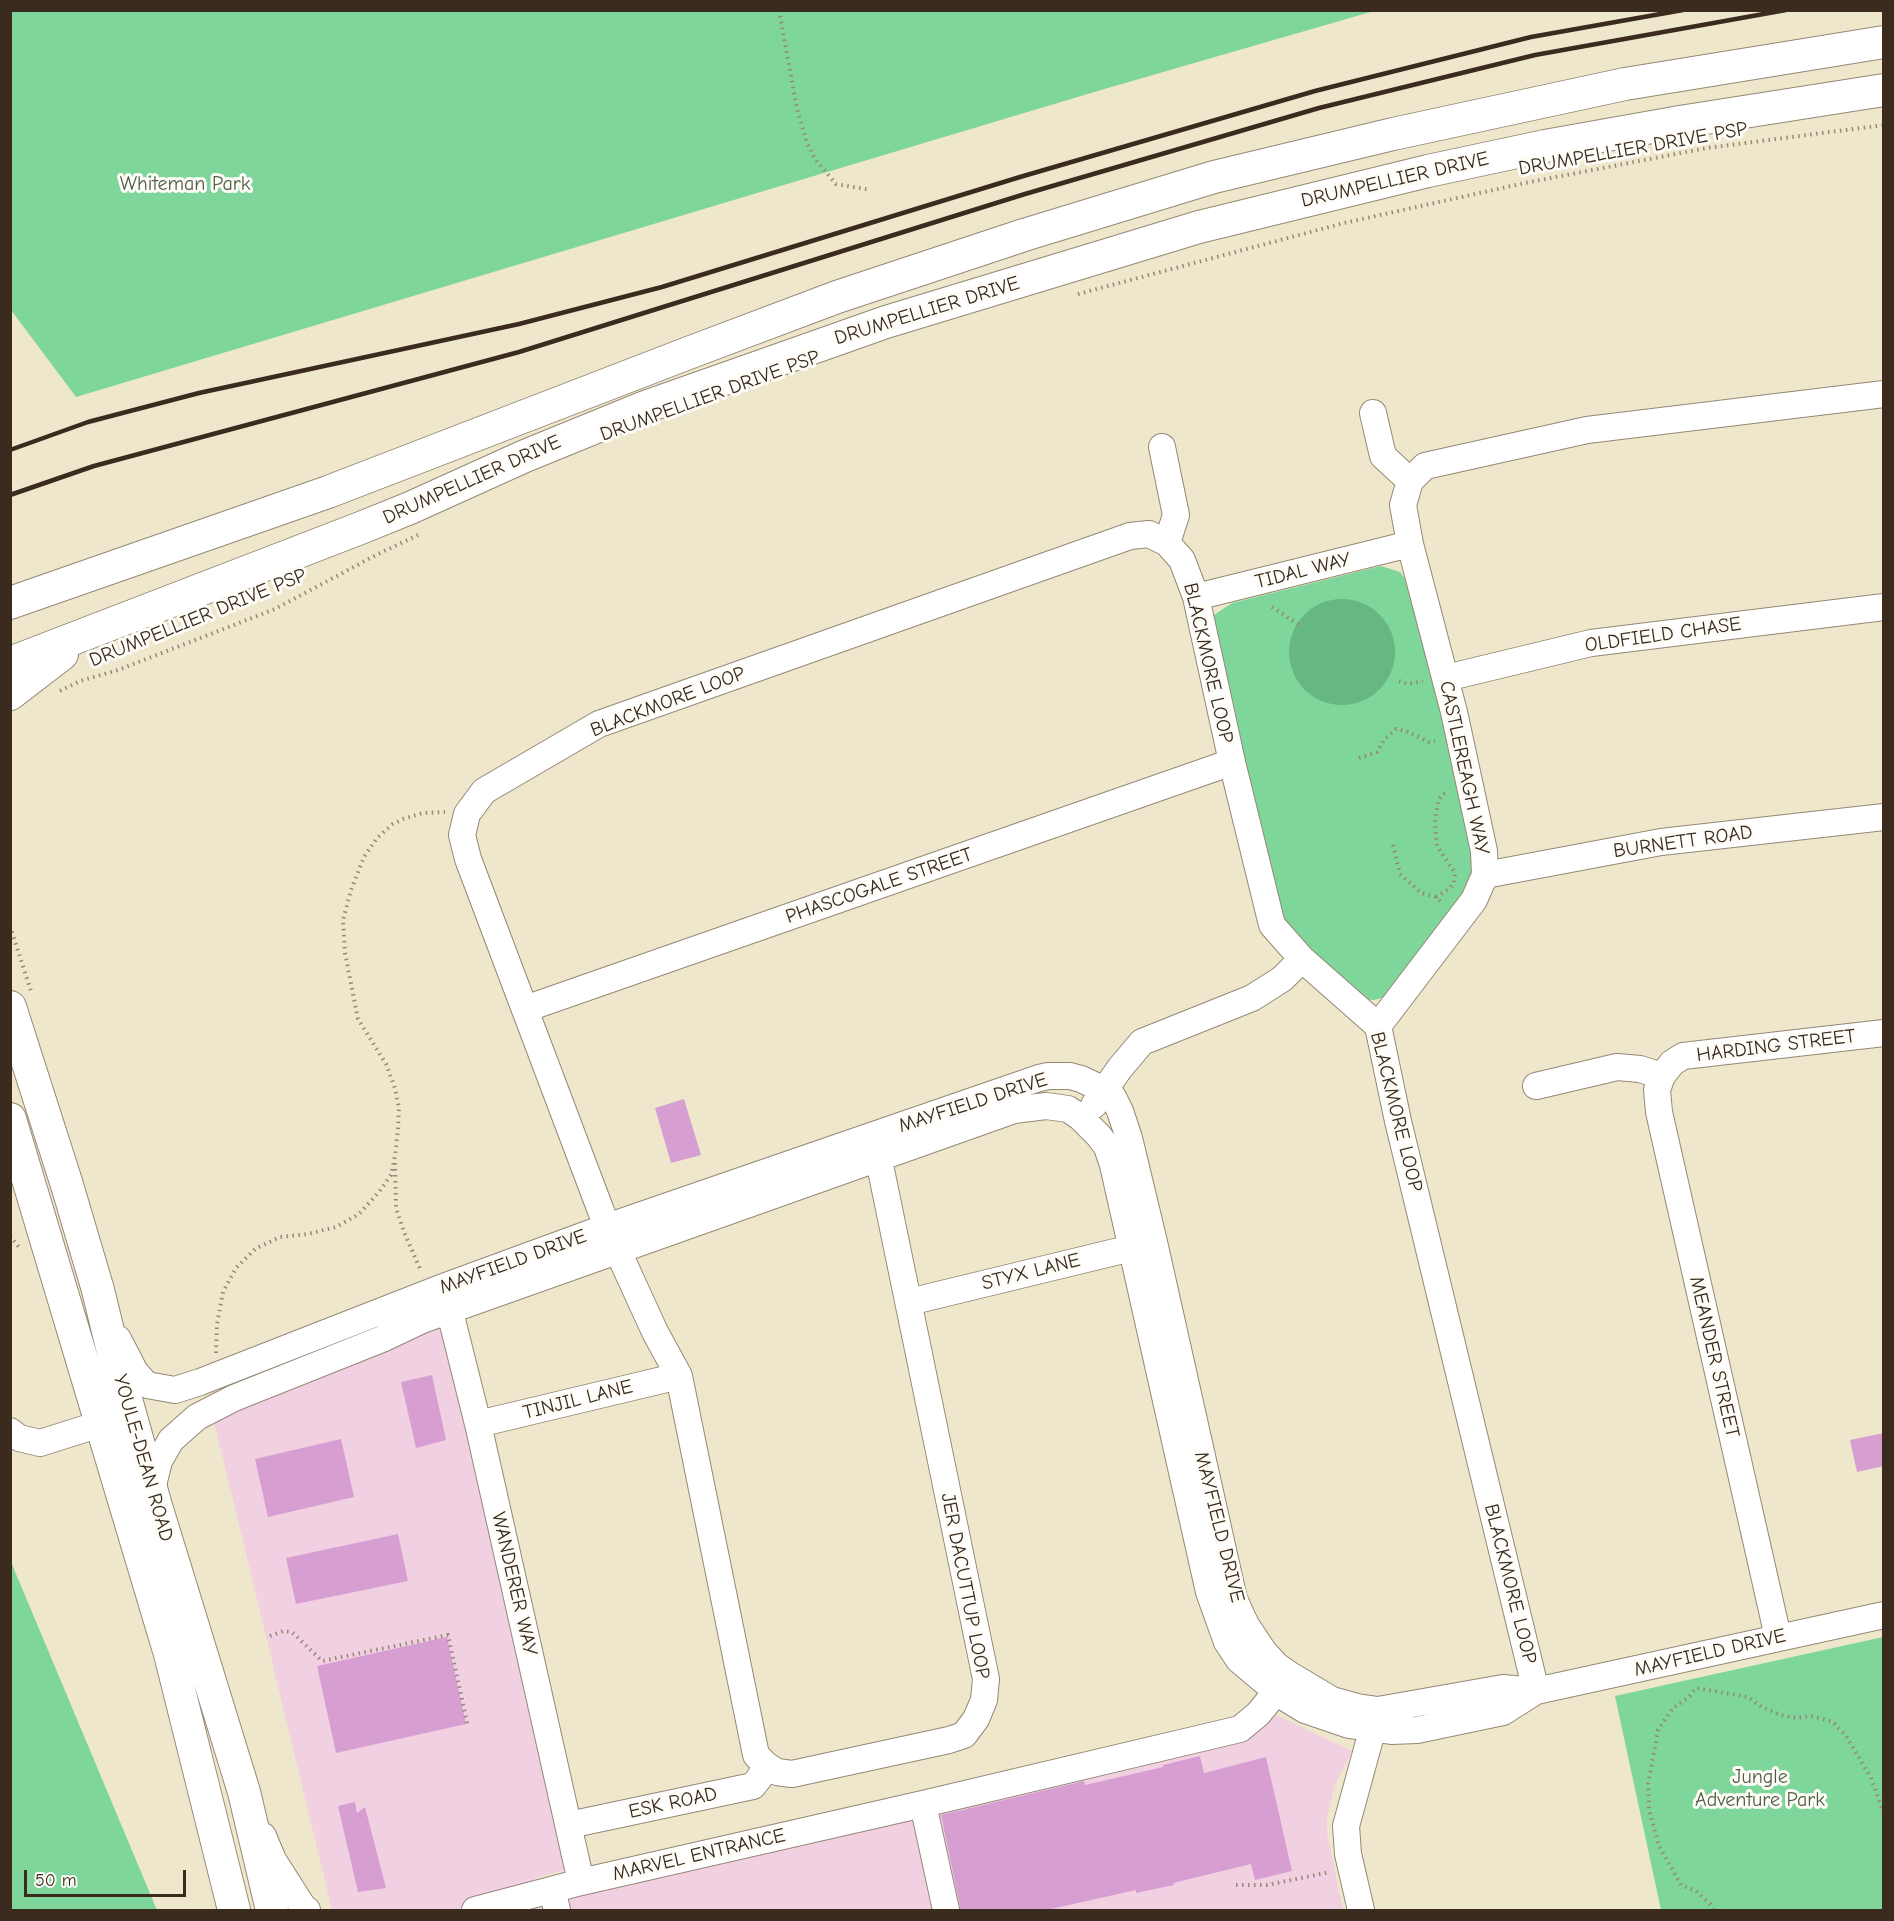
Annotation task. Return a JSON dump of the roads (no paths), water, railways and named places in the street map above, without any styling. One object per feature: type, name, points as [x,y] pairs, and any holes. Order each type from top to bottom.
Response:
[{"type":"main road","name":"DRUMPELLIER DRIVE","points":[[10,603],[328,492],[837,297],[1024,235],[1184,186],[1393,134],[1614,86],[1884,42]]},
{"type":"main road","name":"DRUMPELLIER DRIVE","points":[[10,663],[358,530],[525,456],[645,407],[886,322],[1176,234],[1428,171],[1545,146],[1680,122],[1884,90]]},
{"type":"main road","points":[[10,694],[89,633]]},
{"type":"main road","name":"YOULE-DEAN ROAD","points":[[10,1007],[67,1185],[152,1489],[244,1792],[272,1911]]},
{"type":"main road","name":"YOULE-DEAN ROAD","points":[[10,1119],[170,1654],[234,1908]]},
{"type":"street","points":[[1373,413],[1383,456],[1410,481],[1425,465],[1587,430],[1884,394]]},
{"type":"street","points":[[1162,447],[1176,515],[1167,543]]},
{"type":"street","name":"CASTLEREAGH WAY","points":[[1378,1026],[1474,900],[1485,875],[1484,851],[1436,679],[1410,544],[1403,505],[1410,481]]},
{"type":"street","name":"BLACKMORE LOOP","points":[[607,1227],[468,859],[462,835],[467,814],[483,790],[599,724],[1130,536],[1149,534],[1167,543],[1182,560],[1196,597],[1232,762],[1272,925],[1302,959],[1378,1026],[1398,1121],[1536,1691]]},
{"type":"street","name":"TIDAL WAY","points":[[1196,597],[1410,544]]},
{"type":"street","name":"OLDFIELD CHASE","points":[[1436,679],[1591,643],[1884,607]]},
{"type":"street","name":"PHASCOGALE STREET","points":[[525,1009],[1232,762]]},
{"type":"street","name":"BURNETT ROAD","points":[[1485,875],[1661,842],[1884,817]]},
{"type":"street","points":[[1083,1120],[1120,1068],[1142,1042],[1252,998],[1282,979],[1302,959]]},
{"type":"street","name":"HARDING STREET","points":[[1662,1076],[1672,1063],[1683,1056],[1884,1033]]},
{"type":"street","points":[[1536,1086],[1617,1066],[1640,1069],[1662,1076]]},
{"type":"street","name":"MAYFIELD DRIVE","points":[[152,1489],[159,1461],[171,1440],[197,1417],[438,1291],[618,1251],[1048,1076],[1059,1075],[1081,1079],[1113,1097],[1129,1138],[1143,1245]]},
{"type":"street","name":"MEANDER STREET","points":[[1662,1076],[1657,1090],[1659,1112],[1778,1637]]},
{"type":"street","name":"MAYFIELD DRIVE","points":[[98,1290],[122,1350],[135,1372],[147,1385],[175,1390],[607,1227],[877,1147],[1014,1110],[1046,1106],[1068,1109],[1099,1136],[1110,1156],[1143,1245],[1234,1599],[1246,1625],[1264,1652],[1277,1666],[1283,1683],[1357,1707],[1375,1719],[1503,1688],[1536,1691],[1884,1615]]},
{"type":"street","name":"JER DACUTTUP LOOP","points":[[766,1765],[777,1772],[792,1774],[950,1740],[964,1735],[976,1719],[984,1700],[986,1679],[877,1147]]},
{"type":"street","points":[[607,1227],[655,1332],[679,1376],[751,1734],[756,1755],[766,1765]]},
{"type":"street","name":"STYX LANE","points":[[909,1302],[1143,1245]]},
{"type":"street","name":"WANDERER WAY","points":[[438,1291],[478,1424],[581,1882]]},
{"type":"street","points":[[10,1431],[19,1438],[40,1443],[100,1424],[109,1414],[113,1403],[115,1360]]},
{"type":"street","name":"TINJIL LANE","points":[[478,1424],[679,1376]]},
{"type":"street","name":"MARVEL ENTRANCE","points":[[475,1911],[555,1900],[581,1882],[1240,1729],[1258,1714],[1283,1683]]},
{"type":"street","points":[[1361,1911],[1348,1854],[1346,1826],[1375,1719]]},
{"type":"street","name":"ESK ROAD","points":[[569,1825],[753,1786],[766,1765]]},
{"type":"street","points":[[244,1792],[273,1860],[307,1911]]},
{"type":"street","points":[[923,1804],[946,1911]]},
{"type":"railway","points":[[10,450],[88,422],[199,393],[519,324],[662,287],[1020,177],[1315,91],[1531,37],[1683,10]]},
{"type":"railway","points":[[10,495],[94,466],[519,352],[1025,194],[1319,108],[1535,55],[1786,10]]},
{"type":"park label","name":"Whiteman Park","points":[[185,184]]},
{"type":"park label","name":"Jungle Adventure Park","points":[[1760,1788]]}]
